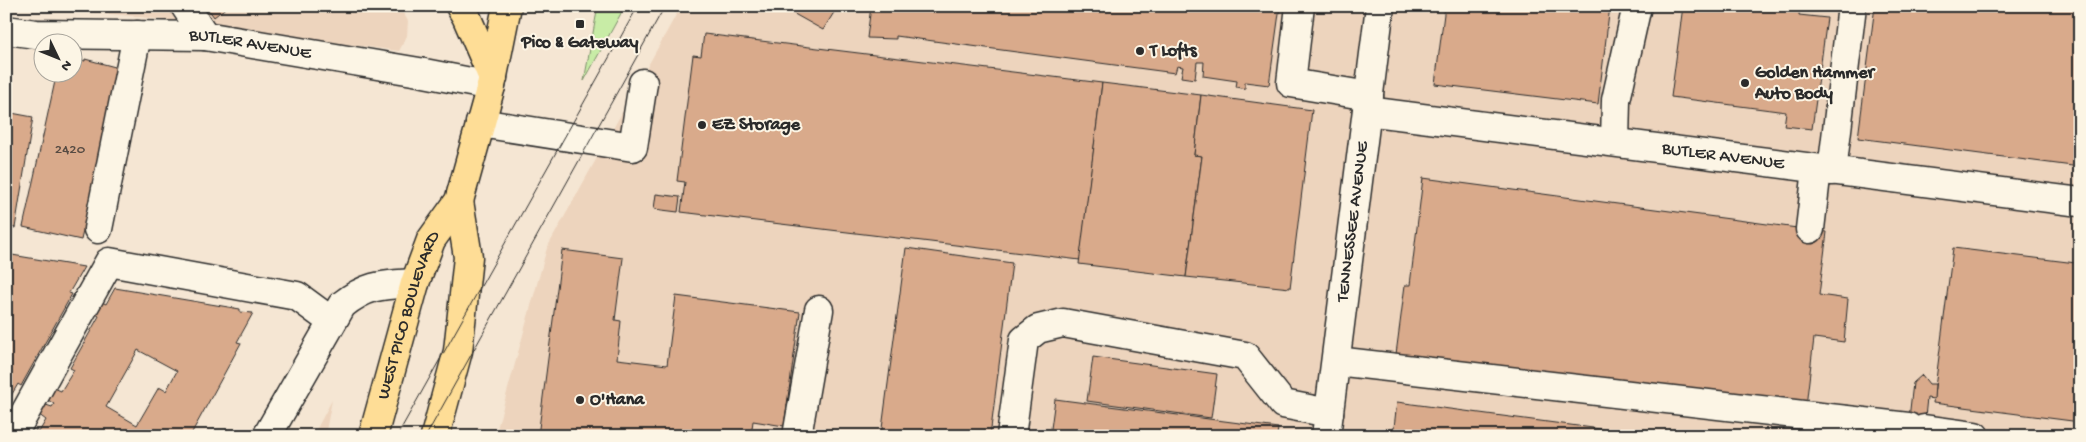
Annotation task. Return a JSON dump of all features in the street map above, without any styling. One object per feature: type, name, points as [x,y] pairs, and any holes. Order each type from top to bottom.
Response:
[{"type":"main road","points":[[460,6],[466,16],[492,82]]},
{"type":"main road","name":"WEST PICO BOULEVARD","points":[[373,436],[415,283],[431,240],[458,202],[492,82],[507,6]]},
{"type":"main road","name":"WEST PICO BOULEVARD","points":[[435,436],[458,351],[468,257],[458,202]]},
{"type":"street","points":[[185,6],[205,36]]},
{"type":"street","name":"BUTLER AVENUE","points":[[1300,6],[1291,83],[1368,104],[1615,142],[2080,202]]},
{"type":"street","name":"TENNESSEE AVENUE","points":[[1328,424],[1380,6]]},
{"type":"street","points":[[1615,142],[1616,100],[1637,6]]},
{"type":"street","points":[[1810,229],[1824,170],[1852,6]]},
{"type":"street","name":"BUTLER AVENUE","points":[[6,30],[36,34],[205,36],[419,72],[492,82]]},
{"type":"street","points":[[98,229],[137,36]]},
{"type":"street","points":[[480,123],[633,147],[643,83]]},
{"type":"street","points":[[12,436],[109,262],[297,296],[331,321]]},
{"type":"street","points":[[266,436],[342,305],[356,294],[375,286],[415,283]]},
{"type":"street","points":[[797,436],[819,310]]},
{"type":"street","points":[[1011,436],[1024,340],[1038,329],[1063,323],[1245,356],[1283,404],[1328,424]]},
{"type":"street","points":[[1336,361],[1975,436]]},
{"type":"shaded area","points":[[32,6],[399,6],[408,21],[407,36],[399,51],[141,17]]},
{"type":"shaded area","points":[[681,6],[2080,6],[2080,436],[495,436],[547,248]]},
{"type":"shaded area","points":[[332,400],[325,436],[313,436]]},
{"type":"green space","points":[[598,6],[625,6],[584,81]]},
{"type":"building","points":[[206,6],[228,6],[214,17]]},
{"type":"building","points":[[780,6],[838,6],[823,30]]},
{"type":"building","name":"T Lofts","points":[[871,6],[1280,6],[1269,85],[1245,82],[1245,89],[1236,87],[1237,81],[1203,76],[1204,62],[1197,62],[1195,79],[1181,77],[1183,67],[1177,66],[1175,73],[896,36],[896,39],[867,38]]},
{"type":"building","points":[[1445,6],[1610,6],[1598,104],[1435,84]]},
{"type":"building","points":[[1683,6],[1800,6],[1799,15],[1827,18],[1812,129],[1784,126],[1786,112],[1671,97]]},
{"type":"building","points":[[1875,6],[2080,6],[2080,167],[1858,138]]},
{"type":"building","points":[[704,34],[1102,83],[1080,260],[681,212],[685,182],[677,181],[693,55],[701,56]]},
{"type":"building","points":[[85,59],[119,68],[81,240],[23,227],[55,82],[82,82],[82,60],[85,61]]},
{"type":"building","points":[[1102,83],[1201,95],[1194,155],[1202,156],[1186,277],[1079,264]]},
{"type":"building","points":[[1201,95],[1312,110],[1290,288],[1186,277],[1202,156],[1194,155]]},
{"type":"building","points":[[6,112],[33,117],[15,228],[6,226]]},
{"type":"building","points":[[1423,178],[1827,232],[1819,295],[1848,299],[1844,342],[1814,338],[1806,406],[1396,354],[1405,285],[1410,285]]},
{"type":"building","points":[[656,194],[680,197],[678,212],[654,209]]},
{"type":"building","points":[[906,248],[1012,263],[990,436],[881,436]]},
{"type":"building","points":[[1953,248],[2076,263],[2078,252],[2080,252],[2080,422],[1933,403]]},
{"type":"building","points":[[562,250],[623,258],[615,320],[621,321],[617,359],[667,365],[676,296],[800,312],[784,426],[753,421],[751,436],[538,436]]},
{"type":"building","points":[[6,254],[84,267],[69,293],[72,294],[21,386],[18,384],[6,404]]},
{"type":"building","points":[[115,288],[240,309],[240,312],[253,313],[237,342],[241,343],[190,436],[32,436],[36,430],[39,432],[46,420],[38,414],[43,404],[52,407],[54,404],[48,400],[54,388],[61,391],[74,370],[70,368],[99,316],[96,314],[102,302],[106,304]],"holes":[[[138,350],[177,371],[166,391],[159,387],[137,425],[106,407]]]},
{"type":"building","points":[[1093,357],[1217,374],[1211,418],[1087,401]]},
{"type":"building","points":[[1922,375],[1929,384],[1935,384],[1934,399],[1927,398],[1923,436],[1907,436],[1913,383]]},
{"type":"building","points":[[1055,399],[1278,428],[1277,436],[1050,436]]},
{"type":"building","points":[[1397,402],[1653,436],[1393,436]]},
{"type":"tram line","points":[[397,436],[638,6]]},
{"type":"tram line","points":[[426,436],[665,6]]},
{"type":"place","name":"Pico & Gateway","points":[[580,24]]},
{"type":"place","name":"T Lofts","points":[[1140,51]]},
{"type":"place","name":"Golden Hammer Auto Body","points":[[1745,83]]},
{"type":"place","name":"EZ Storage","points":[[702,125]]},
{"type":"place","name":"O'Hana","points":[[580,400]]}]
